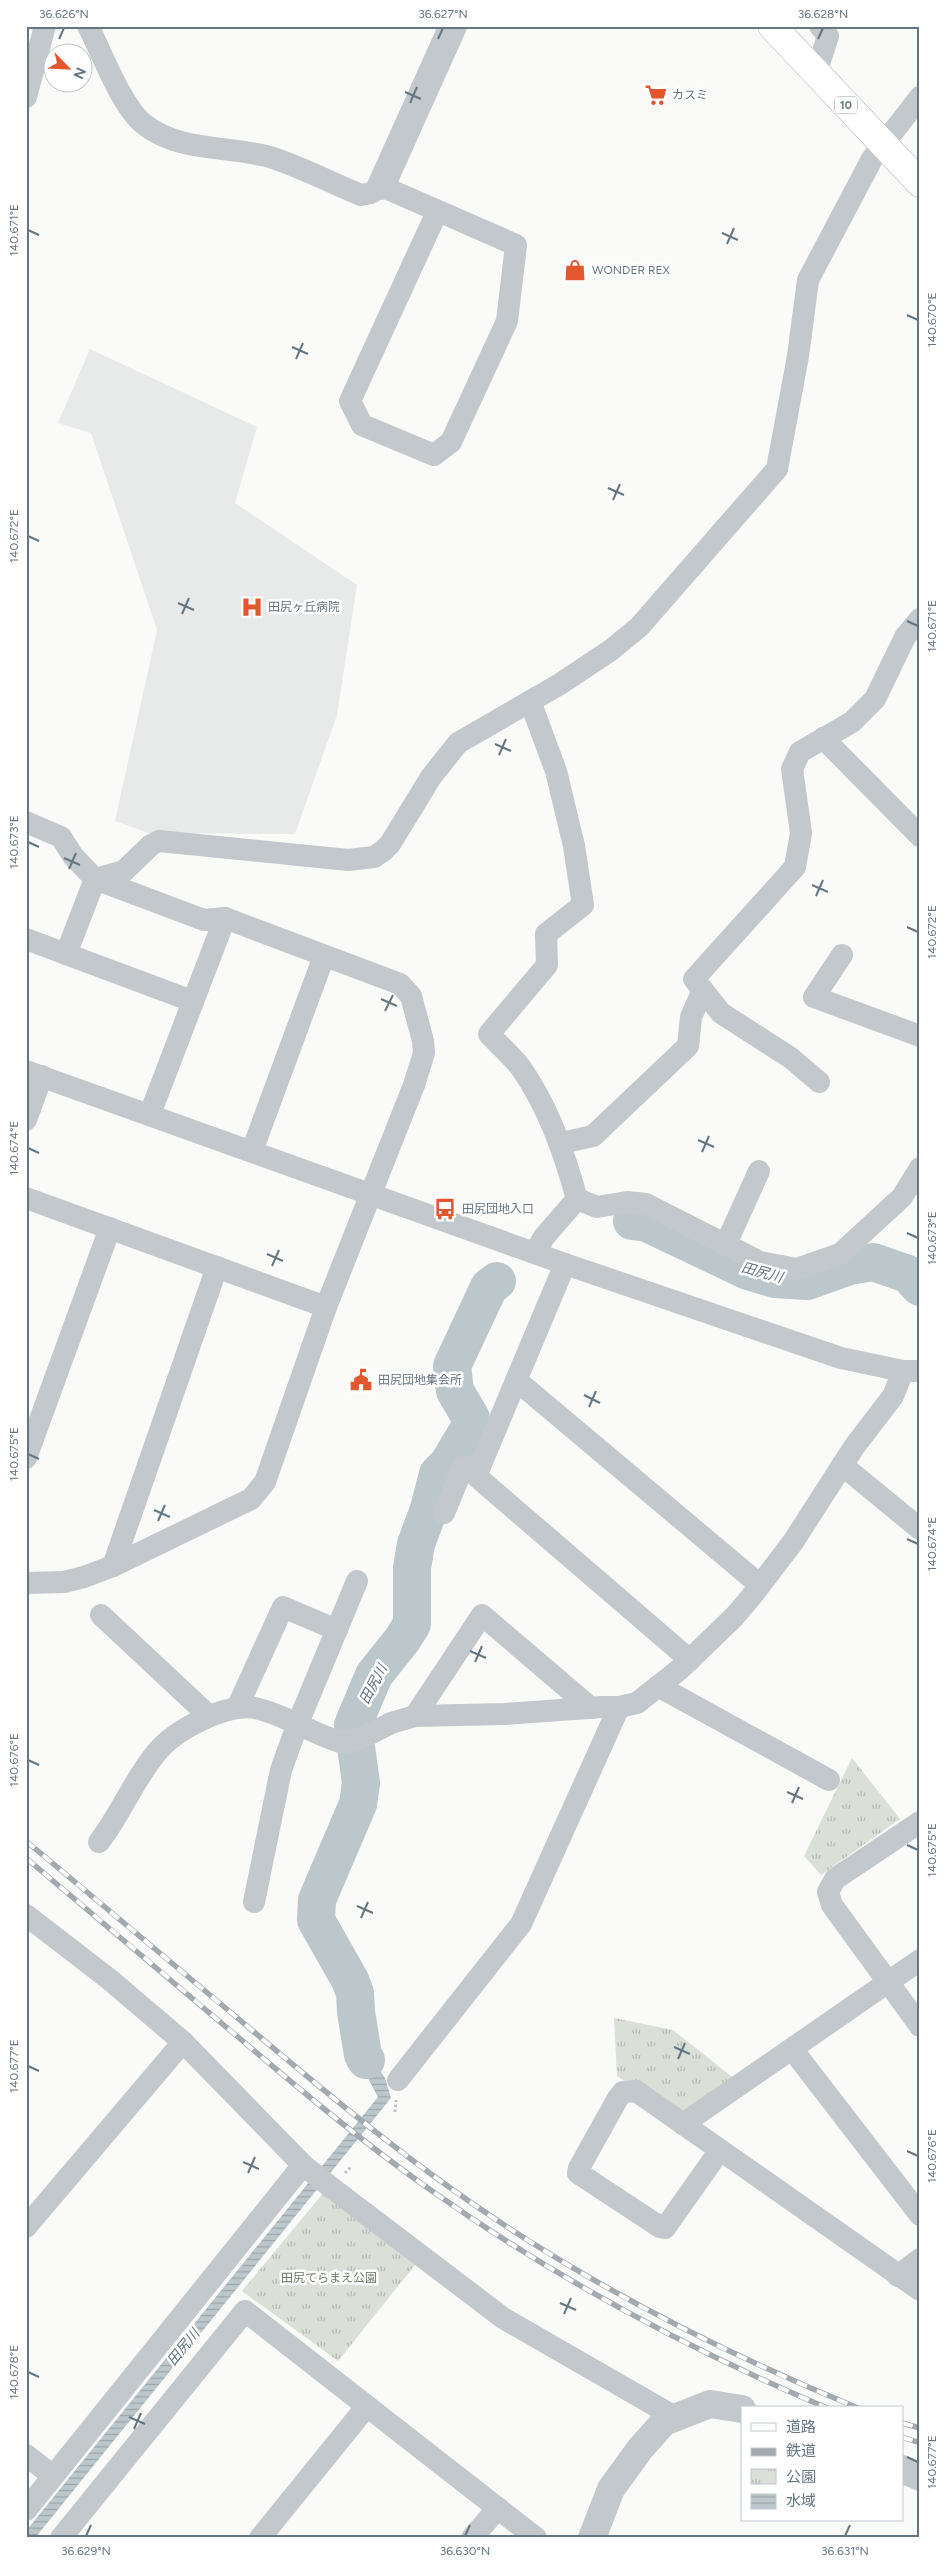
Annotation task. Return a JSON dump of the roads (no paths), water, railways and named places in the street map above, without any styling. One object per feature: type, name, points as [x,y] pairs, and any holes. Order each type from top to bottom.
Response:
[{"type":"main road","name":"10","points":[[772,26],[920,183]]},
{"type":"street","points":[[26,97],[45,26]]},
{"type":"street","points":[[88,26],[130,109],[144,125],[178,142],[272,158],[361,195],[371,193],[381,186],[453,26]]},
{"type":"street","points":[[816,73],[828,36],[820,26]]},
{"type":"street","points":[[95,879],[124,871],[151,845],[165,840],[348,860],[374,858],[390,844],[431,777],[458,743],[530,702],[612,650],[639,627],[778,469],[798,356],[808,280],[872,159],[920,97]]},
{"type":"street","points":[[381,186],[516,245],[507,321],[451,442],[434,455],[362,425],[350,400],[437,212]]},
{"type":"street","points":[[819,1082],[791,1058],[721,1012],[694,979],[796,867],[801,833],[792,769],[800,752],[852,722],[875,699],[905,637],[920,619]]},
{"type":"street","points":[[530,702],[556,771],[574,846],[583,905],[546,934],[547,965],[489,1034],[520,1067],[542,1103],[561,1143],[577,1199]]},
{"type":"street","points":[[823,738],[920,836]]},
{"type":"street","points":[[26,822],[61,838],[73,856],[95,879],[204,920],[225,918],[400,984],[411,996],[423,1041],[424,1053],[414,1086],[326,1307],[265,1482],[258,1493],[252,1499],[84,1578],[64,1582],[26,1583]]},
{"type":"street","points":[[66,954],[95,879]]},
{"type":"street","points":[[150,1114],[225,918]]},
{"type":"street","points":[[26,939],[192,1001]]},
{"type":"street","points":[[842,954],[814,997],[920,1036]]},
{"type":"street","points":[[252,1151],[324,956]]},
{"type":"street","points":[[561,1143],[593,1136],[688,1046],[691,1017],[703,990]]},
{"type":"street","points":[[26,1120],[34,1073],[565,1264],[841,1358],[911,1371],[842,1464],[793,1542],[734,1617],[690,1660],[636,1703],[619,1707],[504,1714],[415,1716],[391,1723],[352,1740],[254,1708],[237,1708],[209,1716],[172,1739],[156,1752],[112,1826],[99,1842]]},
{"type":"street","points":[[577,1199],[597,1207],[627,1202],[646,1204],[760,1262],[797,1269],[840,1254],[902,1198],[920,1168]]},
{"type":"street","points":[[726,1244],[759,1171]]},
{"type":"street","points":[[26,1198],[326,1307]]},
{"type":"street","points":[[535,1253],[544,1237],[577,1199]]},
{"type":"street","points":[[26,1458],[110,1228]]},
{"type":"street","points":[[565,1264],[476,1476],[690,1660]]},
{"type":"street","points":[[113,1566],[217,1267]]},
{"type":"street","points":[[516,1380],[760,1585]]},
{"type":"street","points":[[842,1464],[920,1530]]},
{"type":"street","points":[[444,1514],[463,1467],[480,1465]]},
{"type":"street","points":[[254,1902],[281,1770],[298,1723],[357,1581]]},
{"type":"street","points":[[237,1708],[283,1607],[336,1630]]},
{"type":"street","points":[[101,1614],[209,1716]]},
{"type":"street","points":[[415,1716],[482,1615],[591,1708]]},
{"type":"street","points":[[658,1686],[829,1780]]},
{"type":"street","points":[[398,2080],[522,1924],[619,1707]]},
{"type":"street","points":[[920,1822],[835,1879],[828,1892],[832,1905],[920,2026]]},
{"type":"street","points":[[30,1924],[109,1979],[183,2042],[313,2172],[503,2318],[675,2418]]},
{"type":"street","points":[[683,2124],[920,1960]]},
{"type":"street","points":[[26,2227],[183,2042]]},
{"type":"street","points":[[792,2049],[920,2215]]},
{"type":"street","points":[[720,2150],[665,2228],[652,2222],[578,2173],[583,2160],[623,2092],[636,2091],[920,2290]]},
{"type":"street","points":[[26,2510],[313,2172]]},
{"type":"street","points":[[898,2276],[920,2259]]},
{"type":"street","points":[[61,2538],[245,2311],[536,2538]]},
{"type":"street","points":[[592,2538],[611,2489],[640,2449],[664,2422],[710,2404],[741,2409]]},
{"type":"street","points":[[260,2538],[367,2406]]},
{"type":"street","points":[[26,2455],[53,2476]]},
{"type":"street","points":[[904,2470],[920,2477]]},
{"type":"street","points":[[472,2538],[498,2508]]},
{"type":"water","points":[[362,2010],[369,2054],[385,2078],[391,2098],[35,2538],[26,2538],[26,2531],[378,2097],[356,2056],[349,2012]]},
{"type":"waterway","name":"田尻川","points":[[632,1221],[647,1223],[748,1271],[775,1279],[807,1281],[849,1266],[873,1262],[908,1274],[920,1287]]},
{"type":"waterway","name":"田尻川","points":[[366,2060],[363,2055],[355,1993],[350,1980],[316,1920],[317,1900],[358,1804],[361,1783],[353,1725],[374,1675],[402,1640],[412,1624],[412,1568],[416,1544],[429,1509],[438,1474],[448,1464],[469,1429],[471,1418],[455,1391],[452,1366],[489,1287],[497,1281]]},
{"type":"railway","points":[[26,1841],[336,2101],[435,2177],[485,2212],[535,2245],[640,2306],[747,2360],[853,2406]]},
{"type":"railway","points":[[26,1858],[305,2094],[432,2191],[526,2253],[624,2310],[724,2361],[822,2406]]},
{"type":"railway","points":[[904,2424],[920,2428]]},
{"type":"railway","points":[[904,2438],[920,2443]]},
{"type":"place","name":"カスミ","points":[[656,95]]},
{"type":"place","name":"WONDER REX","points":[[575,270]]},
{"type":"place","name":"田尻ヶ丘病院","points":[[252,607]]},
{"type":"place","name":"田尻団地入口","points":[[445,1209]]},
{"type":"place","name":"田尻団地集会所","points":[[361,1380]]},
{"type":"park label","name":"田尻てらまえ公園","points":[[329,2278]]}]
